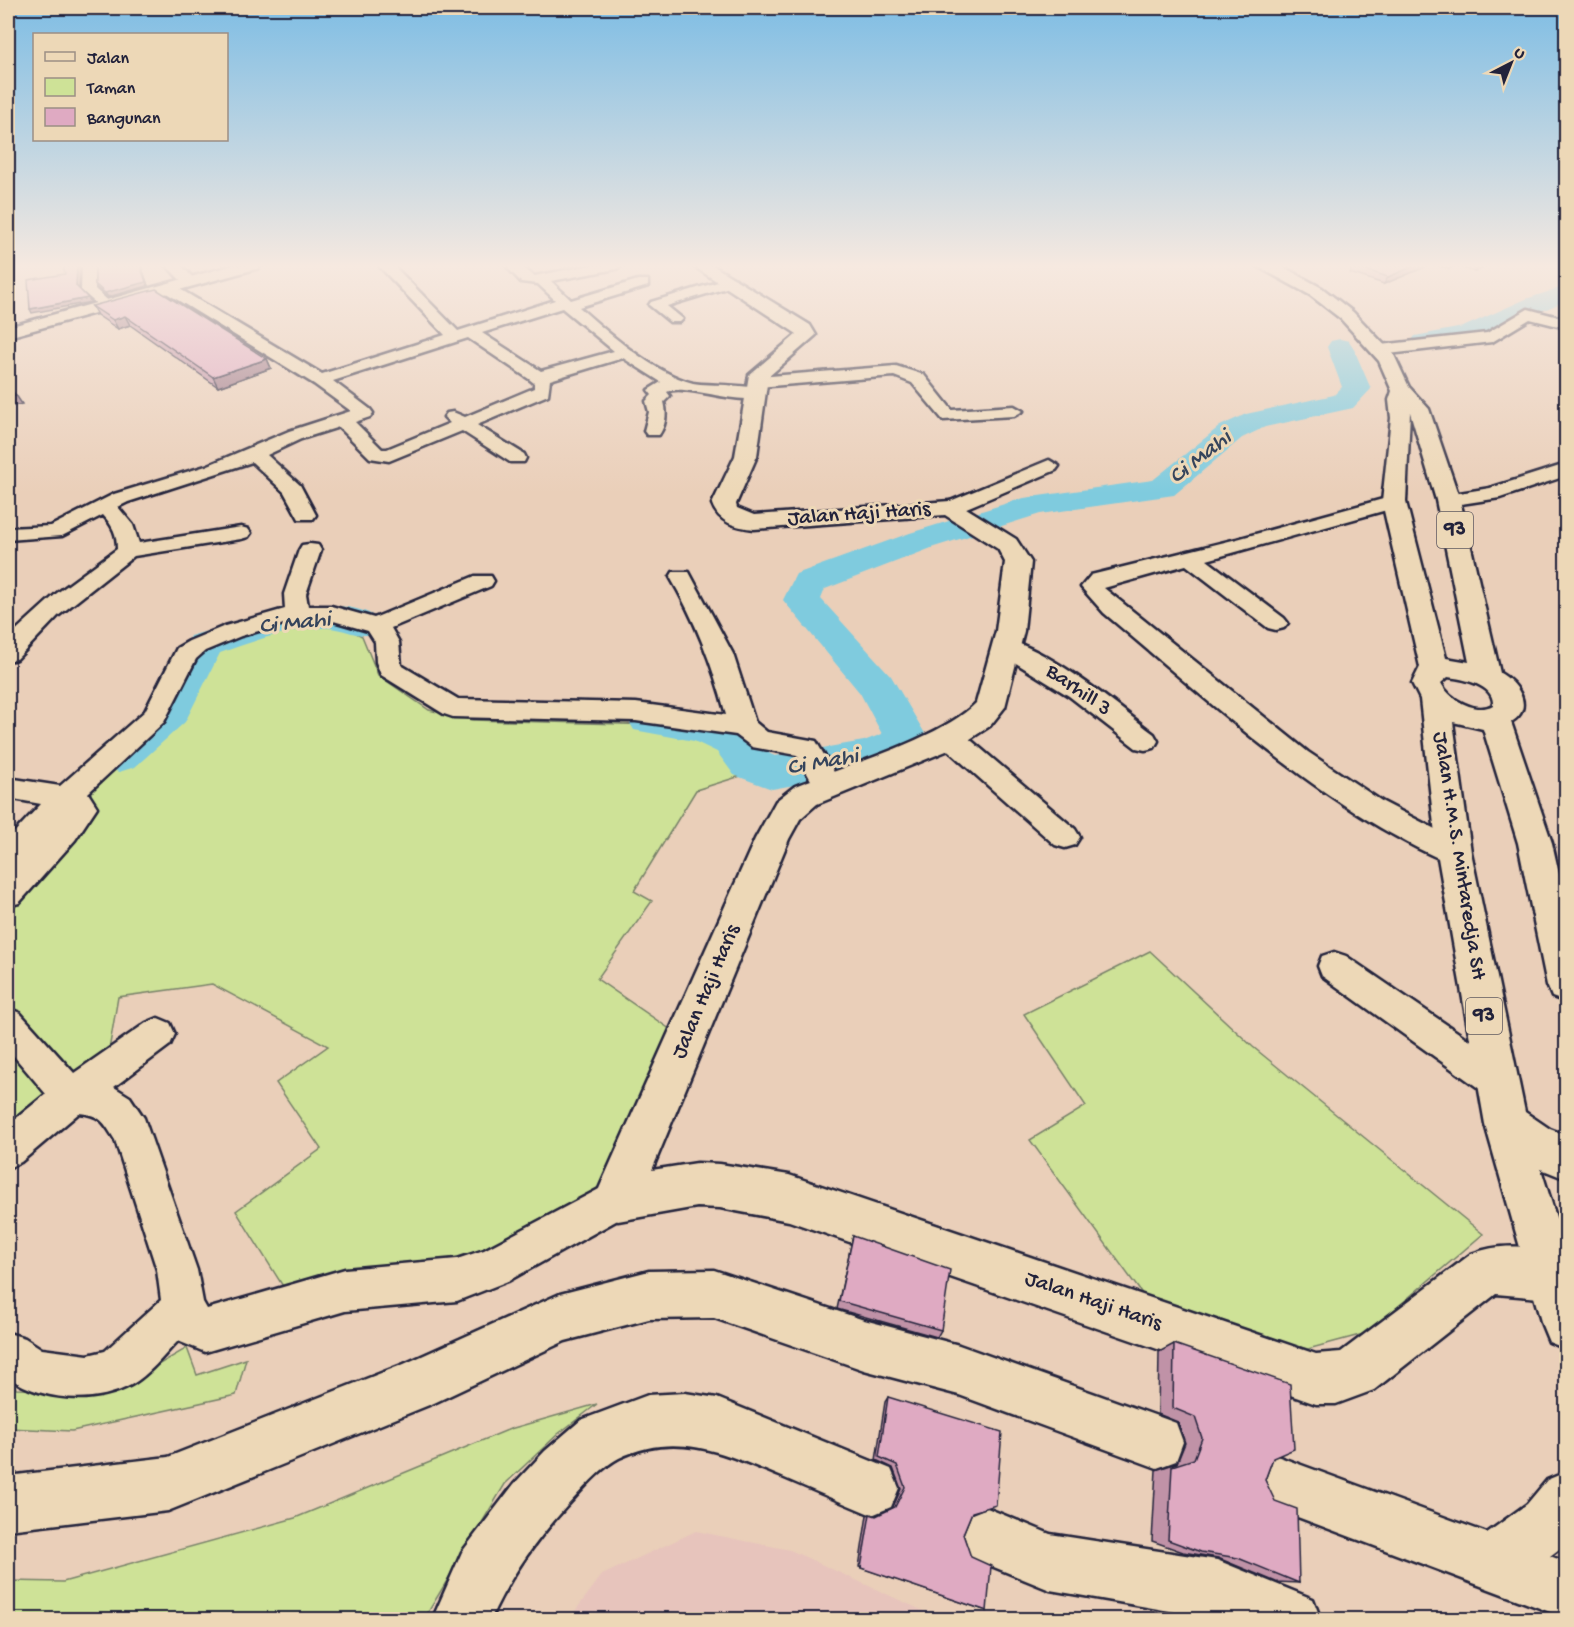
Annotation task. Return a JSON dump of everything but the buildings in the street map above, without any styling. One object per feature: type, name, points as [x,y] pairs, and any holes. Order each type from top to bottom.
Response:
[{"type":"main road","name":"Jalan Haji Haris","points":[[618,1198],[772,839],[788,810],[806,795],[821,771],[950,737],[979,719],[990,708],[1006,647],[1018,562],[1007,544],[965,518],[754,522],[735,517],[725,509],[724,504],[746,456],[761,371],[798,341]]},
{"type":"main road","name":"Jalan H.M.S. Mintaredja SH","points":[[1372,341],[1392,366],[1402,391],[1406,490],[1435,684],[1454,852],[1497,1080],[1506,1124],[1566,1325]]},
{"type":"main road","name":"Jalan H.M.S. Mintaredja SH","points":[[1402,391],[1416,402],[1421,412],[1448,498],[1487,678]]},
{"type":"main road","points":[[1406,490],[1438,490],[1448,498]]},
{"type":"main road","points":[[1435,684],[1459,668],[1487,678],[1503,691],[1509,704],[1503,715],[1495,718],[1535,843],[1566,985]]},
{"type":"main road","name":"Jalan H.M.S. Mintaredja SH","points":[[1435,684],[1445,707],[1471,717],[1495,718]]},
{"type":"main road","points":[[1506,1124],[1536,1145],[1566,1157]]},
{"type":"main road","name":"Jalan Haji Haris","points":[[618,1198],[697,1185],[720,1186],[789,1198],[1316,1379],[1336,1378],[1356,1372],[1488,1271],[1513,1270],[1551,1275]]},
{"type":"main road","points":[[8,1503],[168,1484],[416,1386],[560,1318],[650,1295],[714,1294],[855,1342],[959,1370],[1157,1442]]},
{"type":"main road","points":[[461,1620],[482,1572],[532,1503],[600,1439],[648,1421],[685,1419],[717,1424],[872,1488]]},
{"type":"main road","points":[[1274,1482],[1566,1590]]},
{"type":"main road","points":[[1492,1563],[1547,1524],[1566,1499]]},
{"type":"main road","points":[[987,1536],[1050,1562],[1216,1589],[1292,1620]]},
{"type":"street","points":[[8,534],[51,533],[69,527],[97,510],[255,454],[295,435],[360,416],[364,411],[320,380],[255,341]]},
{"type":"street","points":[[320,380],[441,341]]},
{"type":"street","points":[[344,420],[377,453],[383,455],[397,453],[542,391],[544,385],[539,378],[474,341]]},
{"type":"street","points":[[613,341],[673,382],[689,387],[757,388],[896,371],[918,379],[949,416],[1014,411]]},
{"type":"street","points":[[1380,350],[1472,341]]},
{"type":"street","points":[[539,378],[564,368],[627,352]]},
{"type":"street","points":[[653,430],[658,412],[655,402],[661,396],[657,390],[673,382]]},
{"type":"street","points":[[448,414],[517,458]]},
{"type":"street","points":[[255,454],[293,489],[306,515]]},
{"type":"street","points":[[965,518],[1049,466]]},
{"type":"street","points":[[1448,498],[1493,494],[1566,470]]},
{"type":"street","points":[[1406,490],[1244,544],[1188,556],[1099,580],[1092,587],[1264,734],[1326,781],[1408,832],[1454,852]]},
{"type":"street","points":[[97,510],[121,523],[129,536],[128,551]]},
{"type":"street","points":[[8,653],[40,618],[75,589],[128,551],[241,533]]},
{"type":"street","points":[[297,613],[295,594],[310,550]]},
{"type":"street","points":[[1188,556],[1276,622]]},
{"type":"street","points":[[681,577],[697,602],[723,664],[744,727],[750,734],[760,739],[800,745],[821,771]]},
{"type":"street","points":[[376,626],[483,581]]},
{"type":"street","points":[[8,858],[155,716],[186,654],[205,641],[297,613],[331,613],[376,626],[386,634],[387,661],[390,669],[453,708],[636,712],[744,727]]},
{"type":"street","name":"Barhill 3","points":[[1006,647],[1071,684],[1145,741]]},
{"type":"street","points":[[950,737],[1065,837]]},
{"type":"street","points":[[8,788],[81,802],[83,807],[64,832],[8,894]]},
{"type":"street","points":[[1334,966],[1497,1080]]},
{"type":"street","points":[[8,1024],[48,1073],[73,1095],[94,1096],[107,1102],[117,1110],[131,1131],[177,1270],[183,1308],[194,1328],[205,1331],[345,1290],[457,1280],[494,1267],[618,1198]]},
{"type":"street","points":[[8,1149],[73,1095],[158,1034]]},
{"type":"street","points":[[10,1353],[35,1370],[88,1377],[117,1369],[183,1308]]},
{"type":"shaded area","points":[[696,1531],[790,1550],[941,1619],[569,1619],[602,1575]]},
{"type":"green space","points":[[308,622],[339,624],[362,636],[378,675],[429,710],[472,720],[658,725],[717,742],[735,752],[744,775],[696,790],[634,891],[652,901],[597,979],[677,1034],[614,1188],[477,1265],[289,1296],[236,1211],[321,1149],[276,1083],[328,1046],[212,984],[118,997],[108,1056],[74,1079],[8,1134],[8,887],[100,783],[171,720],[199,684],[211,649],[248,634]]},
{"type":"green space","points":[[1150,951],[1253,1047],[1483,1234],[1367,1333],[1308,1349],[1154,1310],[1030,1140],[1086,1106],[1024,1014]]},
{"type":"green space","points":[[187,1348],[197,1375],[246,1359],[236,1395],[72,1431],[8,1428],[8,1366],[16,1389],[113,1391]]},
{"type":"green space","points":[[597,1404],[558,1434],[505,1484],[424,1619],[8,1620],[8,1581],[63,1582],[295,1518],[510,1429]]},
{"type":"waterway","name":"Ci Mahi","points":[[649,720],[702,727],[732,741],[750,764],[772,773],[867,756],[908,742],[877,686],[802,600],[809,582],[922,540],[1036,505],[1163,488],[1205,451],[1231,432],[1256,420],[1343,402],[1357,389],[1340,347]]},
{"type":"waterway","name":"Ci Mahi","points":[[119,756],[170,712],[204,645],[262,626],[307,618],[328,616],[348,619],[364,625]]}]
